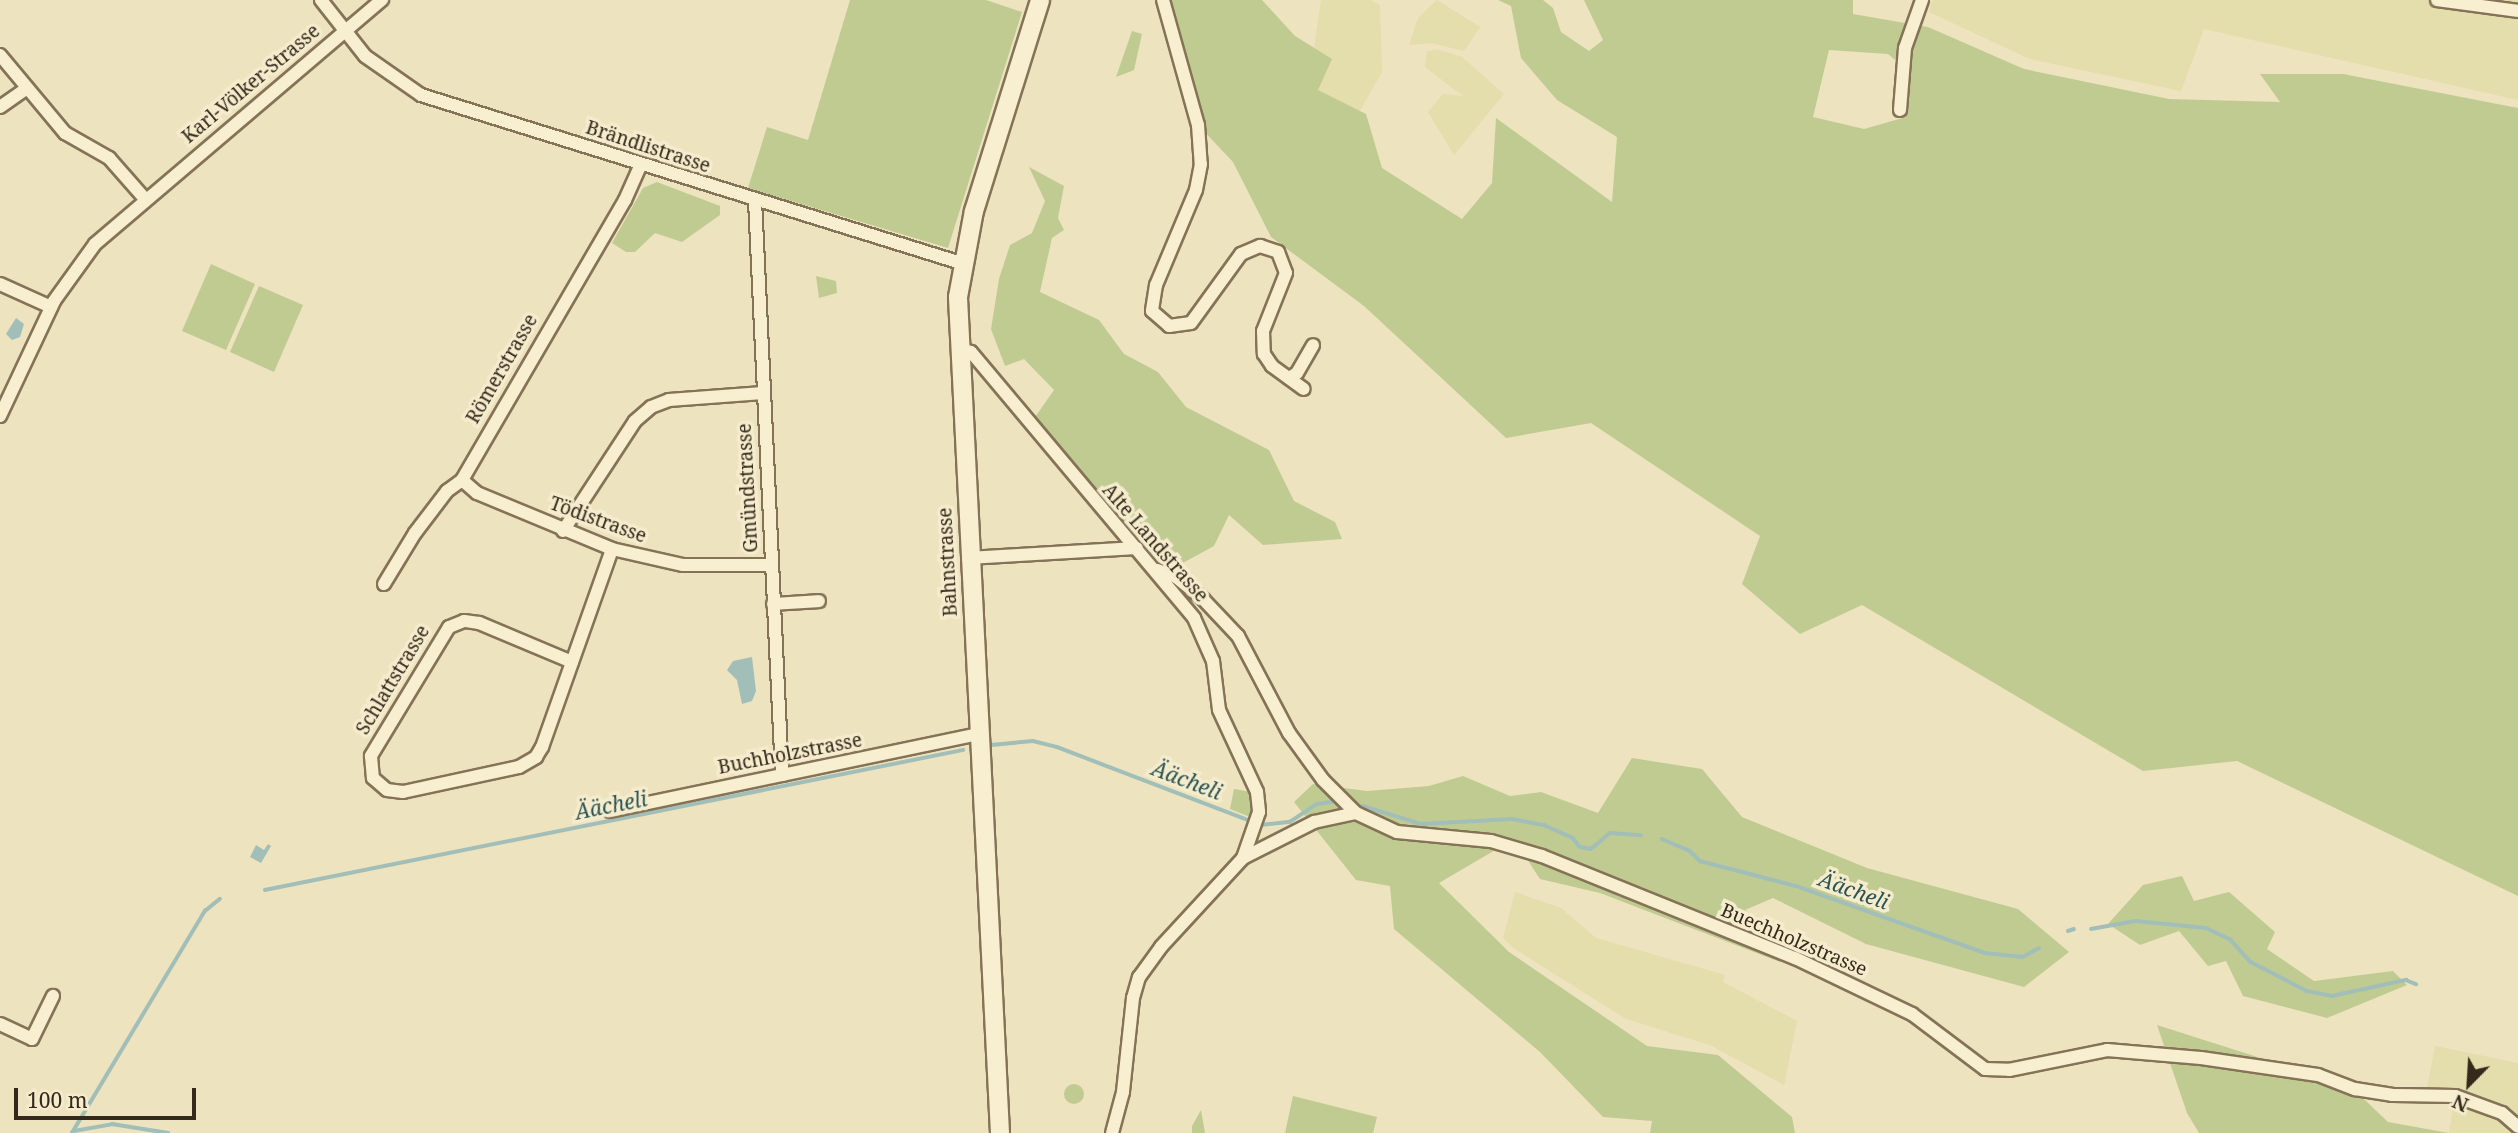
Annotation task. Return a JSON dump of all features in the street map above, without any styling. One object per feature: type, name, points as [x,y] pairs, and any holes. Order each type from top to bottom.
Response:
[{"type":"main road","name":"Bahnstrasse","points":[[1000,1133],[958,349],[961,263],[1040,0]]},
{"type":"street","name":"Brändlistrasse","points":[[321,0],[365,56],[421,94],[961,263]]},
{"type":"street","name":"Karl-Völker-Strasse","points":[[0,416],[69,274],[95,244],[343,31],[383,0]]},
{"type":"street","points":[[1163,0],[1196,117],[1201,164],[1196,190],[1156,285],[1152,311],[1169,326],[1191,323],[1241,254],[1259,246],[1269,247],[1278,252],[1286,272],[1264,331],[1264,354],[1272,366],[1304,389]]},
{"type":"street","points":[[1900,110],[1905,48],[1922,0]]},
{"type":"street","points":[[2437,0],[2518,11]]},
{"type":"street","points":[[0,55],[65,133],[109,158],[145,199]]},
{"type":"street","points":[[0,107],[27,88]]},
{"type":"street","name":"Römerstrasse","points":[[384,584],[415,533],[447,491],[462,480],[625,200],[641,164]]},
{"type":"street","name":"Gmündstrasse","points":[[755,200],[782,775]]},
{"type":"street","points":[[0,284],[51,307]]},
{"type":"street","points":[[1289,377],[1297,373],[1313,345]]},
{"type":"street","name":"Alte Landstrasse","points":[[958,349],[971,352],[1157,570],[1206,640],[1219,710],[1258,792],[1259,812],[1243,858],[1161,947],[1139,977],[1123,1092],[1112,1133]]},
{"type":"street","points":[[563,531],[635,421],[651,407],[669,400],[763,393]]},
{"type":"street","name":"Tödistrasse","points":[[462,480],[477,493],[563,531],[612,549],[683,565],[771,565]]},
{"type":"street","points":[[968,558],[1137,548]]},
{"type":"street","name":"Schlattstrasse","points":[[572,662],[479,623],[464,621],[450,627],[371,756],[373,778],[387,790],[403,792],[529,762],[542,747],[612,549]]},
{"type":"street","name":"Buechholzstrasse","points":[[1157,570],[1176,578],[1203,599],[1238,636],[1289,733],[1324,780],[1356,813],[1397,832],[1491,841],[1542,856],[1795,958],[1912,1014],[1985,1069],[2009,1070],[2107,1050],[2201,1058],[2318,1075],[2355,1089],[2392,1095],[2455,1096],[2502,1113],[2518,1127]]},
{"type":"street","points":[[773,604],[819,601]]},
{"type":"street","name":"Buchholzstrasse","points":[[610,811],[978,734]]},
{"type":"street","points":[[1243,858],[1314,822],[1356,813]]},
{"type":"street","points":[[0,1024],[32,1039],[53,996]]},
{"type":"shaded area","points":[[1321,0],[1371,0],[1380,5],[1382,72],[1358,114],[1317,90],[1314,48]]},
{"type":"shaded area","points":[[1437,0],[1480,27],[1464,51],[1431,43],[1409,45],[1418,18]]},
{"type":"shaded area","points":[[1932,0],[2518,0],[2518,100],[2204,29],[2181,91],[2030,59],[1929,12]]},
{"type":"shaded area","points":[[1440,50],[1462,57],[1504,94],[1454,155],[1428,112],[1443,94],[1463,96],[1425,67],[1427,51]]},
{"type":"shaded area","points":[[1515,892],[1561,908],[1596,938],[1725,975],[1723,982],[1797,1021],[1784,1085],[1710,1045],[1626,1019],[1515,949],[1503,938]]},
{"type":"shaded area","points":[[2435,1046],[2518,1063],[2518,1133],[2449,1133],[2455,1096],[2426,1093]]},
{"type":"green space","points":[[850,0],[986,0],[1022,12],[948,248],[748,188],[767,127],[808,140]]},
{"type":"green space","points":[[1163,0],[1262,0],[1295,36],[1332,59],[1318,90],[1366,114],[1382,168],[1462,219],[1492,183],[1496,118],[1612,202],[1617,137],[1557,100],[1521,58],[1511,6],[1498,0],[1543,0],[1553,8],[1561,32],[1589,51],[1603,40],[1584,0],[1853,0],[1853,14],[1928,27],[2024,69],[2169,99],[2280,102],[2260,74],[2343,74],[2518,108],[2518,896],[2237,761],[2143,771],[1862,605],[1800,634],[1742,584],[1760,536],[1591,423],[1506,438],[1364,306],[1271,237],[1233,162],[1198,125]],"holes":[[[1829,50],[1888,54],[1906,69],[1906,117],[1864,129],[1813,117]]]},
{"type":"green space","points":[[1132,31],[1142,34],[1134,70],[1116,77]]},
{"type":"green space","points":[[1029,167],[1064,186],[1058,218],[1064,230],[1052,238],[1040,292],[1099,320],[1124,354],[1158,372],[1186,407],[1269,450],[1294,501],[1335,522],[1342,539],[1263,545],[1229,515],[1214,546],[1168,571],[1116,517],[1033,420],[1054,390],[1024,359],[1005,366],[991,329],[999,279],[1010,245],[1032,233],[1045,201]]},
{"type":"green space","points":[[657,182],[720,206],[720,215],[682,242],[655,233],[635,252],[626,252],[612,243],[643,188]]},
{"type":"green space","points":[[211,264],[255,284],[226,350],[182,331]]},
{"type":"green space","points":[[816,276],[836,281],[837,293],[819,298]]},
{"type":"green space","points":[[259,286],[303,305],[274,372],[230,352]]},
{"type":"green space","points":[[1632,758],[1702,769],[1742,817],[1867,868],[2018,909],[2069,952],[2024,987],[1866,944],[1773,898],[1745,910],[1774,930],[1780,962],[1600,893],[1540,879],[1514,839],[1439,883],[1509,952],[1647,1046],[1718,1055],[1792,1117],[1795,1133],[1650,1133],[1652,1121],[1603,1117],[1540,1052],[1394,929],[1390,886],[1356,880],[1294,802],[1313,784],[1367,791],[1429,786],[1463,776],[1510,796],[1541,792],[1598,813]]},
{"type":"green space","points":[[1234,789],[1251,792],[1250,817],[1230,809]]},
{"type":"green space","points":[[2182,876],[2194,901],[2229,892],[2275,932],[2267,949],[2314,981],[2393,971],[2407,985],[2327,1018],[2243,996],[2226,961],[2208,966],[2179,931],[2140,945],[2108,924],[2143,885]]},
{"type":"green space","points":[[2157,1025],[2298,1070],[2365,1100],[2388,1122],[2449,1133],[2199,1133],[2187,1113]]},
{"type":"green space","points":[[1074,1084],[1081,1087],[1084,1094],[1081,1101],[1074,1104],[1067,1101],[1064,1094],[1067,1087]]},
{"type":"green space","points":[[1293,1096],[1377,1117],[1373,1133],[1285,1133]]},
{"type":"green space","points":[[1201,1110],[1205,1133],[1192,1133],[1192,1126]]},
{"type":"water","points":[[16,318],[24,324],[20,337],[12,340],[6,334]]},
{"type":"water","points":[[752,657],[756,691],[752,701],[742,704],[737,680],[727,670],[733,661]]},
{"type":"water","points":[[268,844],[271,846],[261,863],[250,857],[256,845],[264,850]]},
{"type":"waterway","name":"Äächeli","points":[[991,745],[1033,741],[1057,747],[1251,821]]},
{"type":"waterway","name":"Äächeli","points":[[265,890],[963,750]]},
{"type":"waterway","name":"Äächeli","points":[[1260,825],[1290,822],[1317,804],[1332,802]]},
{"type":"waterway","name":"Äächeli","points":[[1363,806],[1421,824],[1512,819],[1544,825],[1573,838],[1580,847],[1591,849],[1610,833],[1641,835]]},
{"type":"waterway","name":"Äächeli","points":[[1662,839],[1690,851],[1700,861],[1796,886],[1985,953],[2023,957],[2039,948]]},
{"type":"waterway","name":"Äächeli","points":[[72,1133],[205,911],[220,899]]},
{"type":"waterway","name":"Äächeli","points":[[2091,929],[2136,921],[2206,928],[2230,939],[2251,962],[2307,991],[2332,996],[2406,980],[2416,984]]},
{"type":"waterway","name":"Äächeli","points":[[2068,931],[2074,929]]},
{"type":"waterway","points":[[74,1131],[112,1124],[168,1133]]}]
